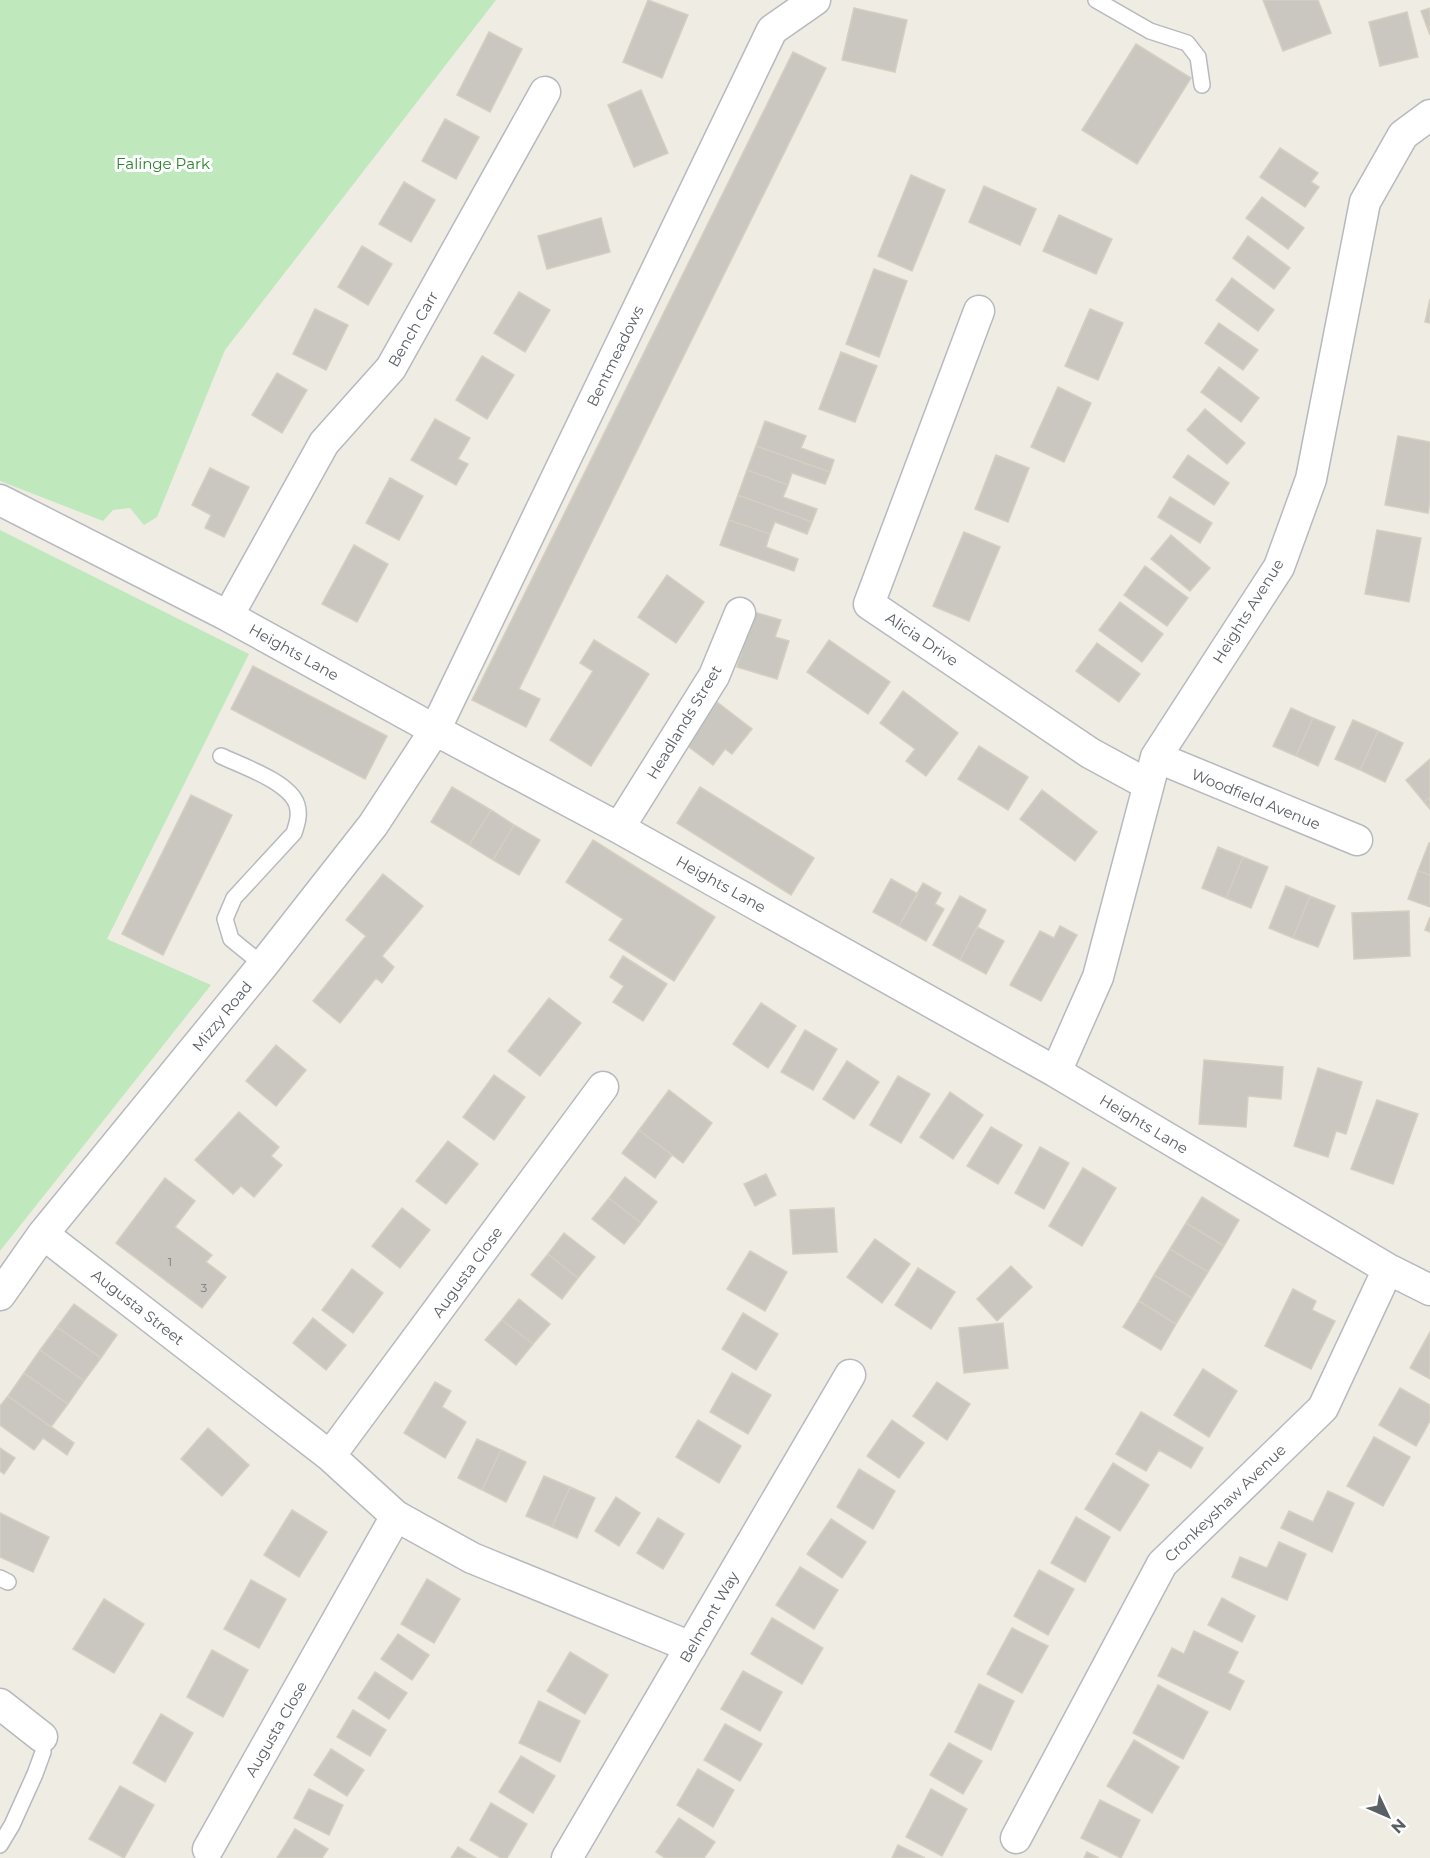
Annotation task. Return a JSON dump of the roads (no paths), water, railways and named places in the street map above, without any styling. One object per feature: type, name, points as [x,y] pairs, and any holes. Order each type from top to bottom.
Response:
[{"type":"street","name":"Bentmeadows","points":[[435,730],[772,30],[815,0]]},
{"type":"street","name":"Bench Carr","points":[[228,616],[324,442],[391,368],[545,92]]},
{"type":"street","name":"Heights Avenue","points":[[1056,1072],[1098,977],[1151,771],[1279,567],[1311,479],[1365,202],[1403,135],[1430,115]]},
{"type":"street","name":"Alicia Drive","points":[[979,311],[869,604],[1090,753],[1151,771]]},
{"type":"street","name":"Heights Lane","points":[[0,500],[228,616],[619,828],[1056,1072],[1388,1269],[1430,1290]]},
{"type":"street","name":"Headlands Street","points":[[619,828],[714,676],[740,613]]},
{"type":"street","name":"Mizzy Road","points":[[0,1295],[43,1234],[263,965],[373,825],[435,730]]},
{"type":"street","name":"Woodfield Avenue","points":[[1151,771],[1357,840]]},
{"type":"street","name":"Augusta Close","points":[[330,1456],[603,1087]]},
{"type":"street","name":"Augusta Street","points":[[43,1234],[330,1456]]},
{"type":"street","name":"Cronkeyshaw Avenue","points":[[1016,1838],[1162,1564],[1323,1408],[1388,1269]]},
{"type":"street","name":"Belmont Way","points":[[567,1858],[850,1375]]},
{"type":"street","points":[[330,1456],[396,1516],[472,1558],[691,1647]]},
{"type":"street","name":"Augusta Close","points":[[208,1849],[396,1516]]},
{"type":"street","points":[[0,1704],[42,1737]]},
{"type":"lane","points":[[1096,0],[1150,31],[1187,43],[1198,57],[1202,85]]},
{"type":"lane","points":[[221,756],[277,783],[290,793],[297,804],[298,820],[294,833],[234,898],[225,919],[231,939],[263,965]]},
{"type":"lane","points":[[0,1845],[12,1826],[35,1774],[43,1752],[42,1737]]},
{"type":"park label","name":"Falinge Park","points":[[163,163]]}]
